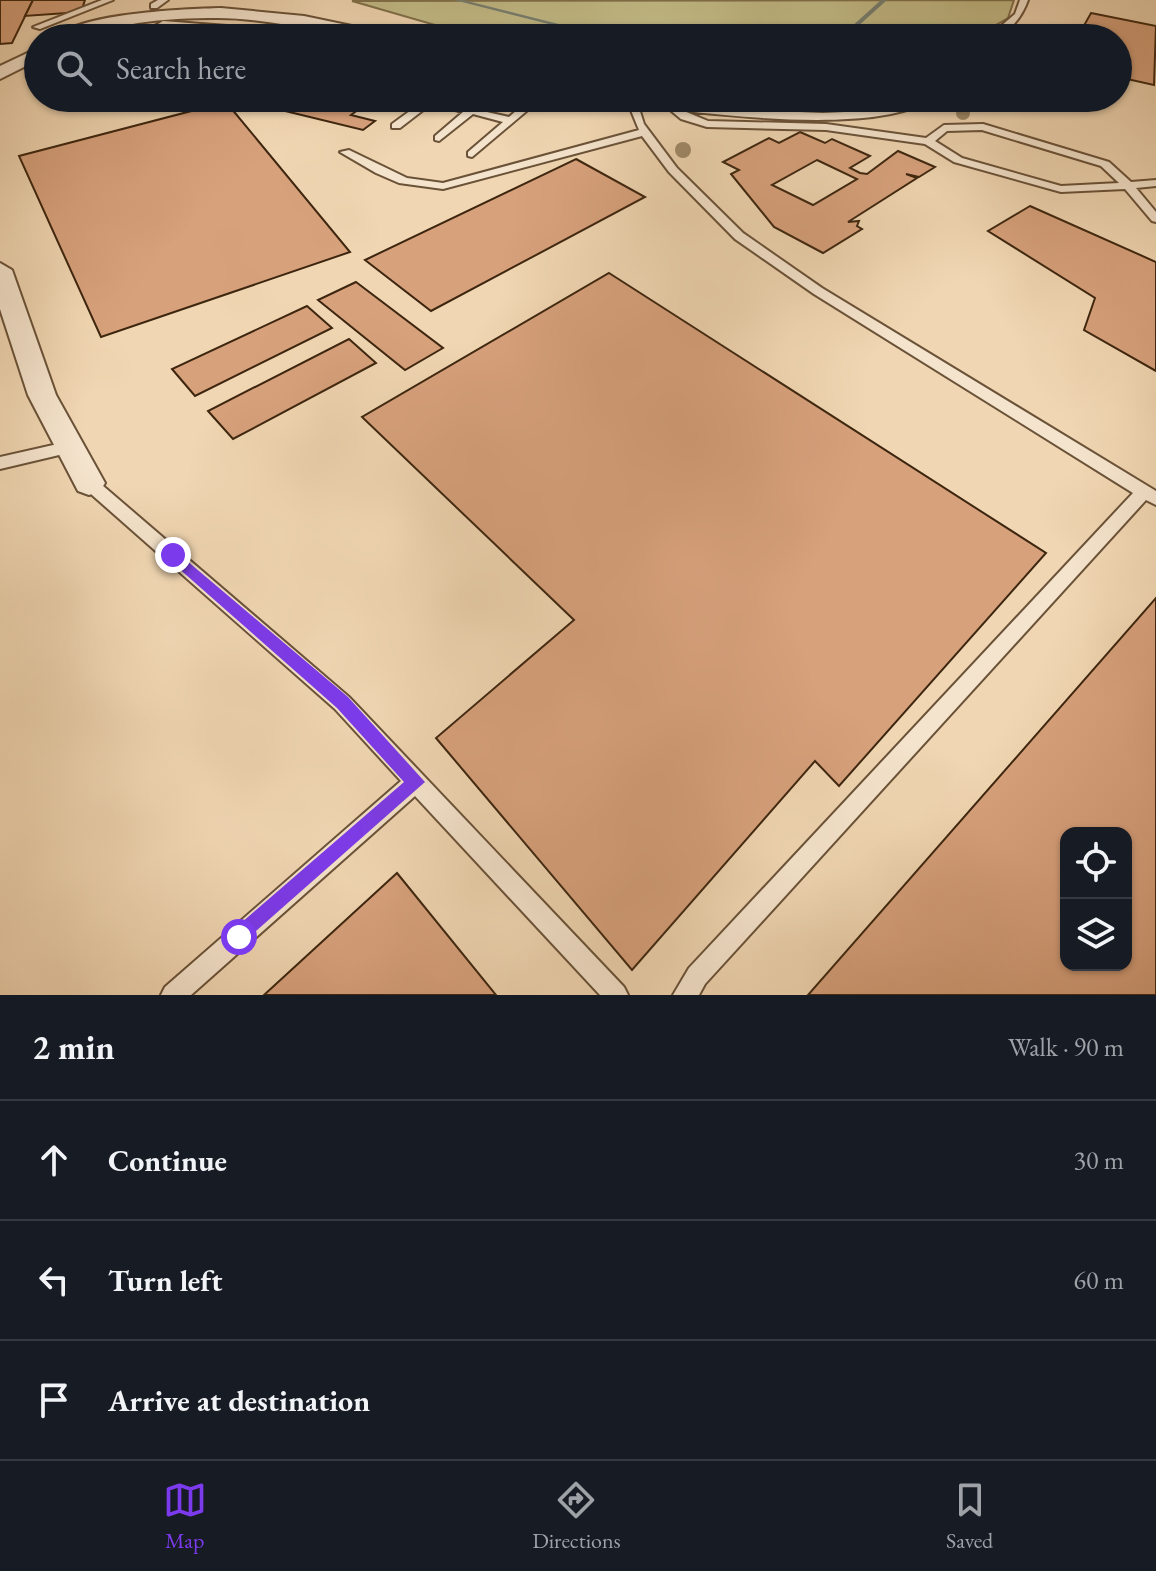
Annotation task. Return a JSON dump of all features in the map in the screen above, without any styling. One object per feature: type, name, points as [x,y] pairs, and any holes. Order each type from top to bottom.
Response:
[{"type":"street","points":[[89,24],[105,15],[159,3],[232,5],[327,24]]},
{"type":"street","points":[[0,73],[24,60]]},
{"type":"street","points":[[0,270],[42,395],[89,483]]},
{"type":"lane","points":[[45,24],[109,0]]},
{"type":"lane","points":[[1008,24],[1019,15],[1024,0]]},
{"type":"lane","points":[[396,126],[414,112]]},
{"type":"lane","points":[[439,138],[470,112]]},
{"type":"lane","points":[[475,112],[511,121]]},
{"type":"lane","points":[[472,154],[521,112]]},
{"type":"lane","points":[[636,112],[644,132],[673,170],[739,236],[818,291],[1149,496],[697,976],[685,995]]},
{"type":"lane","points":[[678,112],[707,124],[817,127],[928,141],[958,160],[1052,187],[1078,190],[1156,183]]},
{"type":"lane","points":[[764,112],[892,112]]},
{"type":"lane","points":[[782,113],[817,127]]},
{"type":"lane","points":[[928,141],[944,128],[983,127],[1105,164],[1156,219]]},
{"type":"lane","points":[[345,152],[396,180],[418,186],[443,186],[644,132]]},
{"type":"lane","points":[[0,463],[71,447]]},
{"type":"lane","points":[[89,483],[342,703],[616,995]]},
{"type":"lane","points":[[173,995],[416,782]]},
{"type":"shaded area","points":[[1014,0],[1008,18],[998,24],[432,24],[352,1]]},
{"type":"building","points":[[0,0],[33,0],[12,43],[0,44]]},
{"type":"building","points":[[33,0],[85,0],[81,12],[25,16]]},
{"type":"building","points":[[1091,13],[1156,26],[1154,85],[1132,80],[1132,24],[1085,24]]},
{"type":"building","points":[[188,112],[234,112],[350,252],[101,337],[19,156]]},
{"type":"building","points":[[289,112],[355,112],[351,115],[375,121],[363,130]]},
{"type":"building","points":[[800,132],[825,143],[832,139],[870,156],[850,168],[860,173],[867,174],[898,151],[935,167],[919,177],[906,174],[917,178],[848,222],[859,221],[857,226],[862,229],[823,253],[774,227],[731,174],[739,170],[723,162],[769,138],[779,143]],"holes":[[[817,160],[857,179],[813,205],[772,185]]]},
{"type":"building","points":[[576,159],[645,197],[431,311],[365,260]]},
{"type":"building","points":[[1030,206],[1156,262],[1156,371],[1084,330],[1095,298],[988,231]]},
{"type":"building","points":[[609,273],[1046,553],[839,786],[815,761],[632,970],[436,738],[574,620],[362,417]]},
{"type":"building","points":[[356,282],[443,348],[405,370],[318,300]]},
{"type":"building","points":[[307,306],[332,328],[195,396],[172,369]]},
{"type":"building","points":[[349,339],[376,363],[233,439],[208,411]]},
{"type":"building","points":[[1156,598],[1156,995],[808,995]]},
{"type":"building","points":[[397,873],[496,995],[264,995]]},
{"type":"waterway","points":[[457,0],[554,24]]},
{"type":"waterway","points":[[857,24],[884,0]]},
{"type":"route","points":[[173,555],[342,703],[416,782],[239,937]]}]
